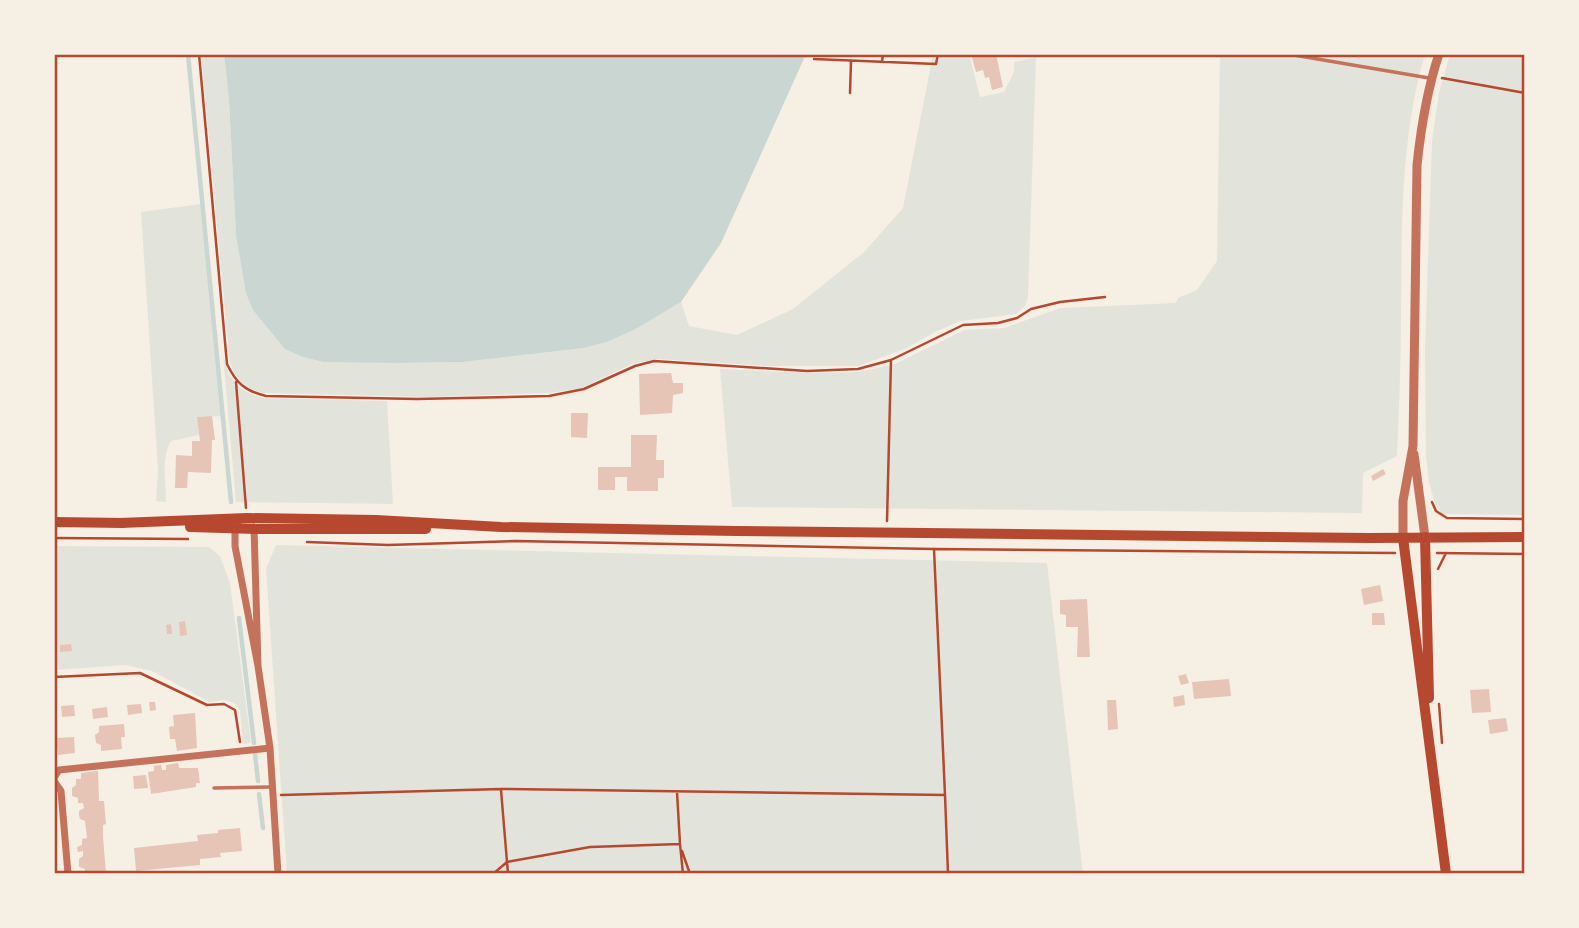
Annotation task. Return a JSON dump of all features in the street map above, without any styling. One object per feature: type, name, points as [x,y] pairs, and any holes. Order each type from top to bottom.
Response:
[{"type":"main road","points":[[120,523],[247,518],[376,520],[501,527]]},
{"type":"main road","points":[[54,522],[235,529],[501,527],[1403,538],[1525,537]]},
{"type":"main road","points":[[1425,537],[1430,737]]},
{"type":"main road","points":[[1403,538],[1413,633],[1430,737],[1446,874]]},
{"type":"street","points":[[1403,538],[1403,501],[1412,446],[1417,165],[1431,79],[1439,54]]},
{"type":"street","points":[[1412,446],[1425,537]]},
{"type":"street","points":[[258,666],[256,529],[247,518],[235,529],[235,546],[258,666],[270,748],[278,874]]},
{"type":"street","points":[[68,874],[61,791],[54,780],[59,770],[270,748]]},
{"type":"lane","points":[[1288,54],[1431,79]]},
{"type":"lane","points":[[214,788],[273,786]]},
{"type":"path","points":[[199,54],[225,348],[227,364],[236,382],[247,518]]},
{"type":"path","points":[[882,62],[883,54]]},
{"type":"path","points":[[814,59],[936,64],[938,54]]},
{"type":"path","points":[[850,93],[851,61]]},
{"type":"path","points":[[1431,79],[1442,78],[1525,93]]},
{"type":"path","points":[[236,382],[253,393],[266,396],[417,399],[549,396],[584,390],[635,366],[654,361],[807,370],[858,369],[891,360],[963,326],[998,323],[1017,318],[1031,309],[1060,302],[1105,297]]},
{"type":"path","points":[[887,532],[891,360]]},
{"type":"path","points":[[1436,574],[1446,554],[1447,518],[1525,519]]},
{"type":"path","points":[[933,532],[948,874]]},
{"type":"path","points":[[54,538],[193,539]]},
{"type":"path","points":[[295,542],[387,545],[515,541],[933,549],[1404,553]]},
{"type":"path","points":[[1426,553],[1525,554]]},
{"type":"path","points":[[54,677],[141,673],[207,705],[224,704],[234,710],[242,752]]},
{"type":"path","points":[[1439,702],[1442,749]]},
{"type":"path","points":[[274,796],[501,789],[945,795]]},
{"type":"path","points":[[501,789],[508,874]]},
{"type":"path","points":[[677,792],[682,874]]},
{"type":"path","points":[[494,874],[507,862],[590,847],[680,844]]},
{"type":"path","points":[[680,844],[690,874]]},
{"type":"shaded area","points":[[201,54],[224,54],[238,241],[398,363],[463,362],[584,348],[607,342],[634,330],[681,302],[689,326],[737,335],[793,309],[864,252],[903,208],[933,54],[969,54],[980,97],[1004,92],[1014,72],[1014,62],[1036,57],[1028,297],[1025,306],[1016,314],[961,321],[907,348],[859,366],[768,366],[656,359],[632,364],[582,388],[550,393],[432,397],[264,393],[247,387],[230,364]]},
{"type":"shaded area","points":[[224,54],[806,54],[721,243],[681,302],[634,330],[607,342],[584,348],[463,362],[398,363],[324,362],[303,357],[285,349],[253,310],[246,293],[236,235]]},
{"type":"shaded area","points":[[1220,54],[1425,54],[1411,119],[1404,184],[1397,456],[1363,473],[1362,513],[732,507],[720,369],[807,373],[859,372],[895,364],[964,330],[1004,328],[1060,308],[1176,303],[1178,298],[1197,290],[1217,261]]},
{"type":"shaded area","points":[[1450,54],[1525,54],[1525,515],[1442,514],[1435,504],[1429,482],[1426,456],[1425,350],[1432,141],[1439,92]]},
{"type":"shaded area","points":[[201,204],[222,416],[198,417],[199,435],[171,441],[165,462],[166,502],[156,501],[158,470],[141,212]]},
{"type":"shaded area","points":[[223,355],[228,371],[236,383],[247,392],[263,398],[387,401],[393,504],[236,502]]},
{"type":"shaded area","points":[[276,545],[1047,563],[1083,874],[287,874],[266,569]]},
{"type":"shaded area","points":[[54,546],[209,547],[220,556],[230,583],[251,743],[243,744],[240,710],[234,703],[224,700],[209,702],[152,671],[125,665],[54,670]]},
{"type":"building","points":[[971,54],[996,54],[1003,87],[992,90],[989,77],[985,78],[983,70],[976,72]]},
{"type":"building","points":[[671,373],[673,383],[683,383],[683,393],[673,395],[672,413],[640,415],[639,374]]},
{"type":"building","points":[[571,413],[588,413],[587,438],[571,437]]},
{"type":"building","points":[[212,416],[215,440],[212,440],[211,473],[188,472],[187,488],[175,488],[176,455],[192,456],[192,441],[200,441],[197,417]]},
{"type":"building","points":[[631,435],[657,435],[656,460],[664,460],[664,478],[658,478],[658,491],[627,491],[627,477],[615,477],[615,490],[598,490],[598,467],[631,467]]},
{"type":"building","points":[[1383,469],[1386,474],[1373,481],[1371,476]]},
{"type":"building","points":[[1380,585],[1383,601],[1364,605],[1361,589]]},
{"type":"building","points":[[1087,599],[1090,657],[1077,657],[1078,627],[1066,627],[1066,615],[1060,614],[1060,600]]},
{"type":"building","points":[[1372,613],[1384,613],[1385,625],[1372,625]]},
{"type":"building","points":[[185,621],[187,635],[180,636],[179,622]]},
{"type":"building","points":[[171,624],[172,634],[167,634],[166,625]]},
{"type":"building","points":[[71,644],[72,651],[60,652],[60,645]]},
{"type":"building","points":[[1186,674],[1189,683],[1181,685],[1178,676]]},
{"type":"building","points":[[1229,679],[1231,696],[1194,699],[1192,682]]},
{"type":"building","points":[[1489,689],[1491,712],[1472,713],[1470,690]]},
{"type":"building","points":[[1184,695],[1185,705],[1174,707],[1173,697]]},
{"type":"building","points":[[1107,700],[1116,700],[1118,729],[1108,730]]},
{"type":"building","points":[[149,702],[155,702],[156,710],[150,711]]},
{"type":"building","points":[[141,704],[142,713],[128,715],[127,705]]},
{"type":"building","points":[[74,705],[75,716],[62,717],[61,706]]},
{"type":"building","points":[[107,707],[108,717],[93,719],[92,709]]},
{"type":"building","points":[[195,713],[197,748],[177,751],[175,739],[170,739],[169,727],[174,726],[173,715]]},
{"type":"building","points":[[1506,718],[1508,731],[1490,734],[1488,720]]},
{"type":"building","points":[[124,724],[122,749],[101,751],[101,745],[96,743],[95,735],[99,732],[99,726]]},
{"type":"building","points":[[74,737],[75,753],[58,755],[56,738]]},
{"type":"building","points":[[178,763],[179,768],[198,768],[200,783],[196,783],[196,787],[151,794],[148,772],[154,771],[154,766],[161,765],[162,770],[166,770],[166,765]]},
{"type":"building","points":[[98,771],[99,801],[104,801],[106,824],[103,825],[103,837],[106,873],[85,874],[85,869],[79,867],[83,851],[78,852],[77,847],[82,845],[82,839],[87,838],[85,821],[80,819],[79,815],[79,811],[84,808],[83,803],[78,803],[78,798],[72,796],[72,788],[76,785],[76,779],[81,779],[81,773]]},
{"type":"building","points":[[146,775],[148,788],[134,789],[133,776]]},
{"type":"building","points":[[240,828],[242,851],[220,853],[221,857],[200,859],[200,865],[136,871],[134,848],[198,841],[197,835]]},
{"type":"waterway","points":[[188,54],[231,502]]},
{"type":"waterway","points":[[239,618],[254,743]]},
{"type":"waterway","points":[[255,754],[258,781]]},
{"type":"waterway","points":[[259,794],[263,828]]}]
